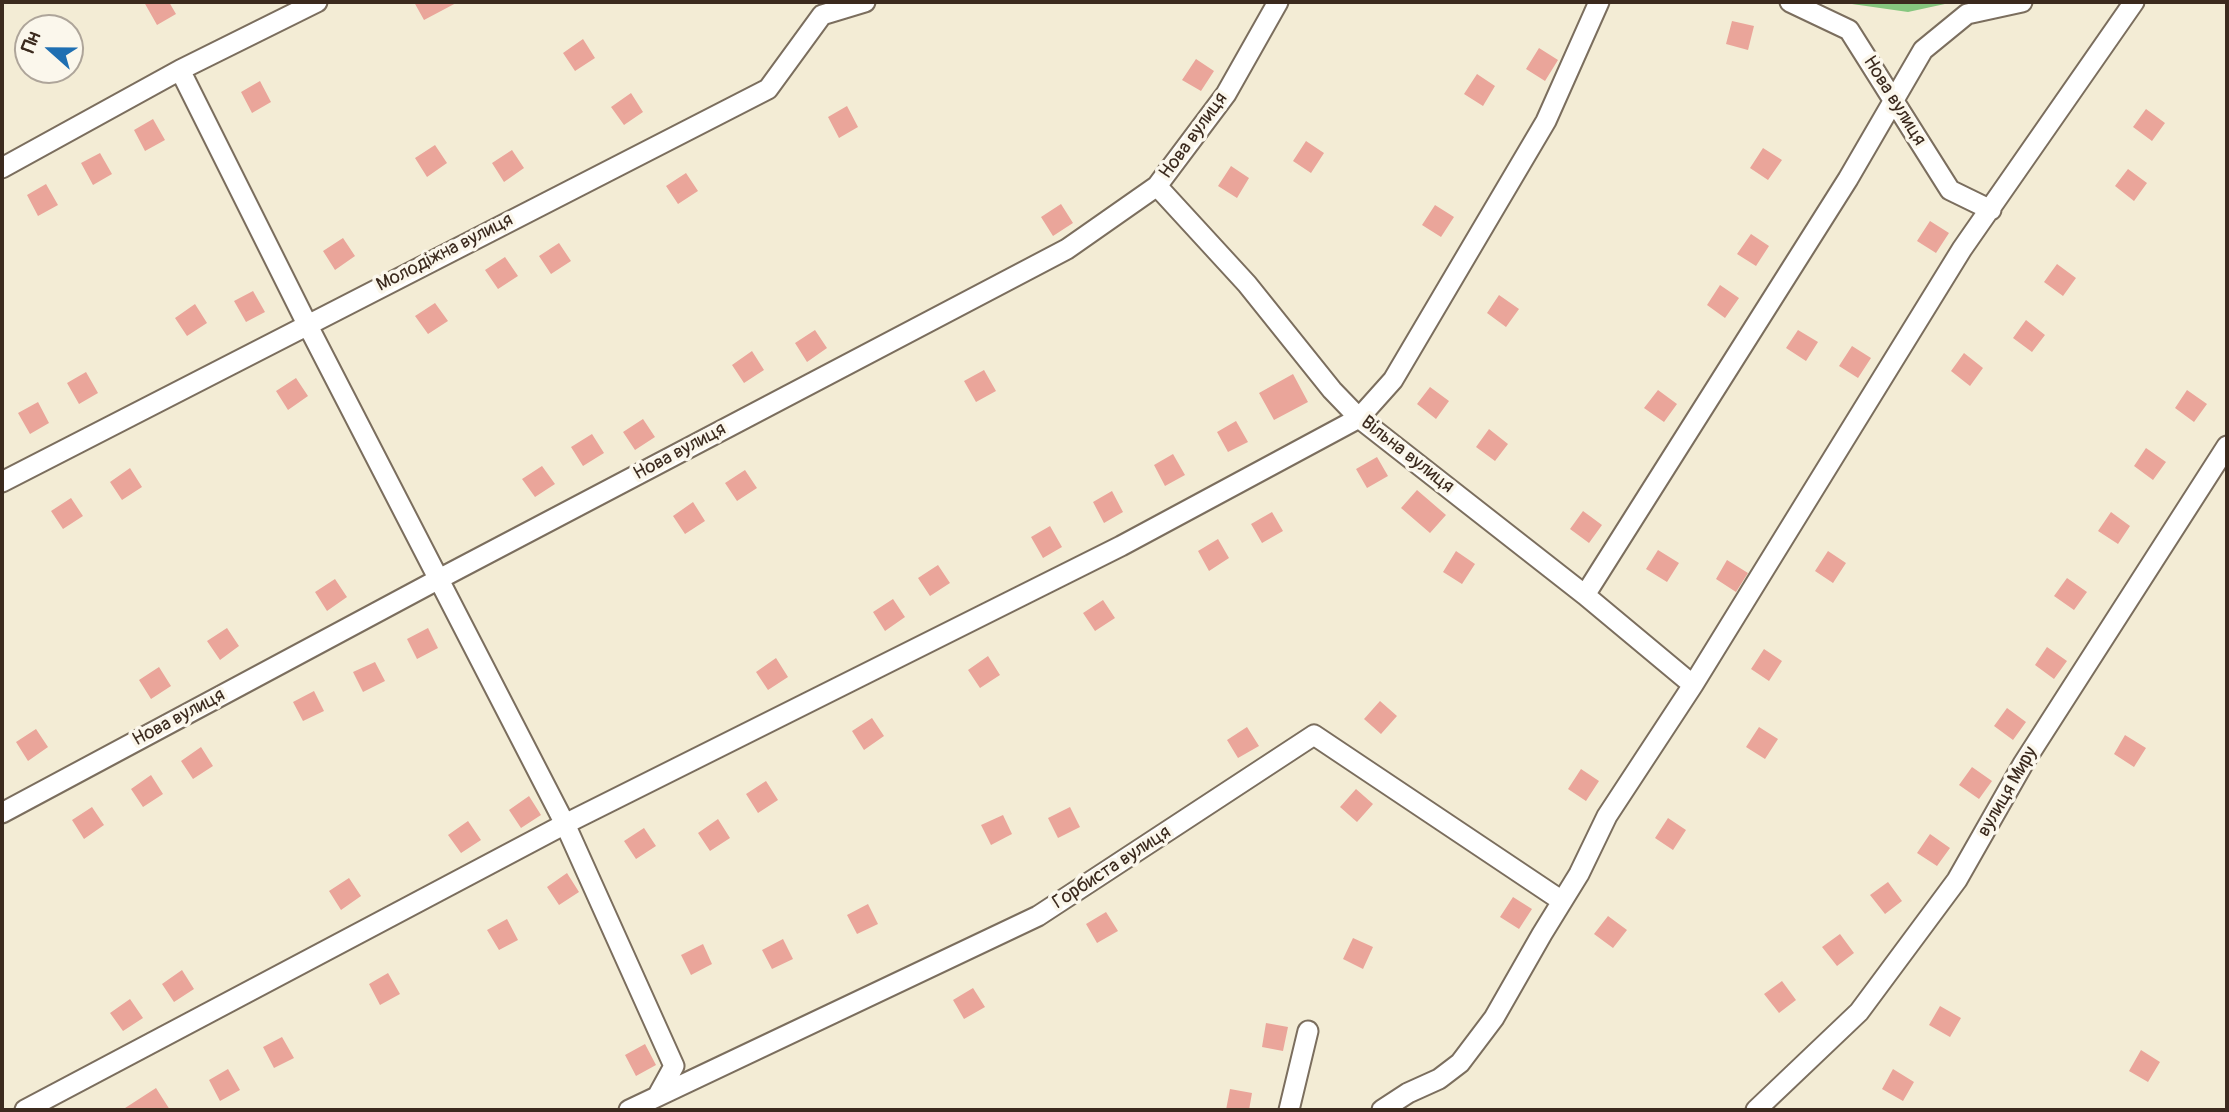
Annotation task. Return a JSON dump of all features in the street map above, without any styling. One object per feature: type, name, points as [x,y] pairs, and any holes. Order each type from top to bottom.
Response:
[{"type":"street","points":[[2,168],[180,70],[317,2]]},
{"type":"street","name":"Молодіжна вулиця","points":[[2,482],[768,89],[822,15],[865,2]]},
{"type":"street","name":"Нова вулиця","points":[[2,813],[439,579],[1067,249],[1157,186],[1226,94],[1278,2]]},
{"type":"street","points":[[25,1110],[565,824],[1121,546],[1359,418],[1393,380],[1546,121],[1599,2]]},
{"type":"street","name":"Нова вулиця","points":[[1790,2],[1849,30],[1950,190],[1991,210]]},
{"type":"street","points":[[1585,595],[1841,191],[1923,50],[1966,14],[2022,2]]},
{"type":"street","points":[[1382,1110],[1408,1093],[1439,1079],[1460,1063],[1494,1017],[1579,874],[1607,816],[1693,685],[1962,249],[2134,2]]},
{"type":"street","points":[[180,70],[307,324],[565,824],[674,1066],[658,1095]]},
{"type":"street","name":"Вільна вулиця","points":[[1157,186],[1247,284],[1332,390],[1359,418],[1585,595],[1693,685]]},
{"type":"street","name":"вулиця Миру","points":[[1756,1110],[1859,1012],[1957,880],[2024,764],[2227,446]]},
{"type":"street","name":"Горбиста вулиця","points":[[629,1110],[1038,916],[1314,735],[1551,891],[1562,901]]},
{"type":"street","points":[[1289,1110],[1308,1031]]},
{"type":"green space","points":[[1838,2],[1954,2],[1908,12]]},
{"type":"building","points":[[144,2],[169,2],[176,14],[157,25]]},
{"type":"building","points":[[414,2],[458,2],[424,20]]},
{"type":"building","points":[[1732,21],[1754,26],[1748,50],[1726,44]]},
{"type":"building","points":[[583,39],[595,58],[575,71],[563,53]]},
{"type":"building","points":[[1539,48],[1558,60],[1545,81],[1526,69]]},
{"type":"building","points":[[1196,59],[1214,71],[1201,91],[1182,80]]},
{"type":"building","points":[[1477,74],[1495,86],[1483,106],[1464,94]]},
{"type":"building","points":[[260,81],[271,102],[252,113],[241,92]]},
{"type":"building","points":[[631,93],[643,112],[624,125],[611,107]]},
{"type":"building","points":[[847,106],[858,127],[839,138],[828,117]]},
{"type":"building","points":[[2146,109],[2165,123],[2152,141],[2133,127]]},
{"type":"building","points":[[153,119],[165,140],[145,151],[134,130]]},
{"type":"building","points":[[1306,141],[1324,153],[1311,173],[1293,161]]},
{"type":"building","points":[[435,145],[447,163],[427,177],[415,158]]},
{"type":"building","points":[[1763,148],[1782,160],[1768,180],[1750,168]]},
{"type":"building","points":[[512,150],[524,168],[504,182],[492,163]]},
{"type":"building","points":[[100,153],[112,174],[93,185],[81,163]]},
{"type":"building","points":[[1231,166],[1249,178],[1237,198],[1218,186]]},
{"type":"building","points":[[2128,169],[2147,183],[2134,201],[2115,186]]},
{"type":"building","points":[[686,173],[698,191],[678,204],[666,186]]},
{"type":"building","points":[[46,184],[58,205],[38,216],[27,195]]},
{"type":"building","points":[[1061,204],[1073,223],[1053,236],[1041,217]]},
{"type":"building","points":[[1435,205],[1454,217],[1441,237],[1422,225]]},
{"type":"building","points":[[1930,221],[1949,233],[1936,253],[1917,241]]},
{"type":"building","points":[[1751,234],[1769,246],[1756,266],[1737,254]]},
{"type":"building","points":[[343,238],[355,256],[335,270],[323,251]]},
{"type":"building","points":[[559,243],[571,261],[551,274],[539,256]]},
{"type":"building","points":[[505,257],[518,276],[498,289],[485,270]]},
{"type":"building","points":[[2057,264],[2076,278],[2063,296],[2044,282]]},
{"type":"building","points":[[1720,285],[1739,298],[1725,318],[1707,305]]},
{"type":"building","points":[[253,291],[265,312],[246,322],[234,301]]},
{"type":"building","points":[[1499,295],[1519,309],[1506,327],[1487,313]]},
{"type":"building","points":[[435,303],[448,321],[428,334],[415,316]]},
{"type":"building","points":[[195,304],[207,323],[187,336],[175,318]]},
{"type":"building","points":[[2026,320],[2045,335],[2032,352],[2013,338]]},
{"type":"building","points":[[815,330],[827,348],[807,362],[795,343]]},
{"type":"building","points":[[1798,330],[1818,342],[1806,361],[1786,348]]},
{"type":"building","points":[[1852,346],[1871,358],[1858,378],[1839,366]]},
{"type":"building","points":[[752,351],[764,370],[744,383],[732,365]]},
{"type":"building","points":[[1964,353],[1983,368],[1970,386],[1951,371]]},
{"type":"building","points":[[984,370],[996,391],[976,402],[964,381]]},
{"type":"building","points":[[86,372],[98,393],[79,404],[67,383]]},
{"type":"building","points":[[1293,374],[1308,402],[1274,420],[1259,393]]},
{"type":"building","points":[[296,378],[308,396],[288,410],[276,391]]},
{"type":"building","points":[[1430,387],[1449,401],[1436,419],[1417,404]]},
{"type":"building","points":[[1658,390],[1677,404],[1664,422],[1644,408]]},
{"type":"building","points":[[2187,390],[2207,404],[2194,422],[2175,408]]},
{"type":"building","points":[[38,402],[49,423],[30,434],[18,413]]},
{"type":"building","points":[[643,419],[655,437],[635,450],[623,432]]},
{"type":"building","points":[[1236,421],[1248,442],[1228,452],[1217,432]]},
{"type":"building","points":[[1489,429],[1508,444],[1495,461],[1476,447]]},
{"type":"building","points":[[592,434],[604,453],[583,466],[571,447]]},
{"type":"building","points":[[2146,448],[2166,462],[2153,480],[2134,466]]},
{"type":"building","points":[[1173,454],[1185,475],[1165,486],[1154,465]]},
{"type":"building","points":[[1377,457],[1388,476],[1367,488],[1356,469]]},
{"type":"building","points":[[542,466],[555,484],[535,497],[522,479]]},
{"type":"building","points":[[130,468],[142,487],[122,500],[110,482]]},
{"type":"building","points":[[745,470],[757,488],[737,501],[725,483]]},
{"type":"building","points":[[1417,490],[1446,515],[1430,533],[1401,508]]},
{"type":"building","points":[[1112,491],[1123,512],[1104,523],[1093,502]]},
{"type":"building","points":[[71,498],[83,516],[63,529],[51,511]]},
{"type":"building","points":[[693,502],[705,521],[685,534],[673,516]]},
{"type":"building","points":[[1583,511],[1602,525],[1589,543],[1570,529]]},
{"type":"building","points":[[1272,512],[1283,531],[1262,543],[1251,524]]},
{"type":"building","points":[[2111,512],[2130,526],[2118,544],[2098,531]]},
{"type":"building","points":[[1050,526],[1062,547],[1043,558],[1031,537]]},
{"type":"building","points":[[1218,539],[1229,558],[1209,571],[1198,551]]},
{"type":"building","points":[[1658,550],[1679,563],[1667,582],[1646,569]]},
{"type":"building","points":[[1456,551],[1475,564],[1462,584],[1443,572]]},
{"type":"building","points":[[1828,551],[1846,563],[1833,583],[1815,571]]},
{"type":"building","points":[[1727,560],[1748,573],[1736,592],[1716,579]]},
{"type":"building","points":[[938,565],[950,583],[930,596],[918,578]]},
{"type":"building","points":[[2067,578],[2087,592],[2074,610],[2054,596]]},
{"type":"building","points":[[335,579],[347,597],[327,611],[315,592]]},
{"type":"building","points":[[893,599],[905,617],[885,631],[873,612]]},
{"type":"building","points":[[1103,600],[1115,618],[1095,631],[1083,613]]},
{"type":"building","points":[[227,628],[239,646],[220,660],[207,641]]},
{"type":"building","points":[[428,628],[438,648],[417,659],[407,639]]},
{"type":"building","points":[[2047,647],[2067,661],[2054,679],[2035,665]]},
{"type":"building","points":[[1764,649],[1782,661],[1769,681],[1751,669]]},
{"type":"building","points":[[988,656],[1000,675],[980,688],[968,670]]},
{"type":"building","points":[[776,658],[788,677],[768,690],[756,672]]},
{"type":"building","points":[[375,662],[385,681],[363,692],[353,672]]},
{"type":"building","points":[[159,667],[171,686],[151,699],[139,680]]},
{"type":"building","points":[[314,691],[324,711],[303,721],[293,702]]},
{"type":"building","points":[[1380,701],[1397,716],[1381,734],[1364,719]]},
{"type":"building","points":[[2007,708],[2026,722],[2013,740],[1994,726]]},
{"type":"building","points":[[872,718],[884,736],[864,750],[852,731]]},
{"type":"building","points":[[1247,727],[1259,746],[1238,758],[1227,740]]},
{"type":"building","points":[[1759,727],[1778,739],[1765,759],[1746,747]]},
{"type":"building","points":[[36,729],[48,747],[28,761],[16,742]]},
{"type":"building","points":[[2125,735],[2146,748],[2134,767],[2114,754]]},
{"type":"building","points":[[201,747],[213,766],[193,779],[181,761]]},
{"type":"building","points":[[1972,767],[1992,781],[1979,799],[1959,785]]},
{"type":"building","points":[[1581,769],[1599,781],[1586,801],[1568,789]]},
{"type":"building","points":[[151,775],[163,794],[143,807],[131,789]]},
{"type":"building","points":[[766,781],[778,800],[758,813],[746,794]]},
{"type":"building","points":[[1356,789],[1373,804],[1357,822],[1340,807]]},
{"type":"building","points":[[529,796],[541,815],[521,828],[509,810]]},
{"type":"building","points":[[92,807],[104,825],[84,839],[72,820]]},
{"type":"building","points":[[1070,807],[1080,827],[1058,838],[1048,818]]},
{"type":"building","points":[[1003,815],[1012,834],[991,845],[981,825]]},
{"type":"building","points":[[1668,818],[1686,830],[1673,850],[1655,838]]},
{"type":"building","points":[[718,819],[730,838],[710,851],[698,833]]},
{"type":"building","points":[[468,821],[481,840],[461,853],[448,835]]},
{"type":"building","points":[[644,828],[656,846],[636,859],[624,841]]},
{"type":"building","points":[[1930,834],[1950,848],[1937,866],[1917,853]]},
{"type":"building","points":[[567,873],[579,892],[559,905],[547,887]]},
{"type":"building","points":[[349,878],[361,896],[341,910],[329,891]]},
{"type":"building","points":[[1888,882],[1902,901],[1885,914],[1870,895]]},
{"type":"building","points":[[1513,897],[1532,909],[1519,929],[1500,917]]},
{"type":"building","points":[[868,904],[878,924],[857,934],[847,915]]},
{"type":"building","points":[[1106,912],[1118,931],[1097,943],[1086,924]]},
{"type":"building","points":[[1608,916],[1627,930],[1613,948],[1594,934]]},
{"type":"building","points":[[507,919],[518,940],[499,950],[487,930]]},
{"type":"building","points":[[1840,934],[1854,953],[1837,966],[1822,947]]},
{"type":"building","points":[[1353,938],[1373,947],[1363,969],[1343,959]]},
{"type":"building","points":[[783,939],[793,959],[772,969],[762,950]]},
{"type":"building","points":[[703,944],[712,964],[691,975],[681,955]]},
{"type":"building","points":[[182,970],[194,989],[174,1002],[162,984]]},
{"type":"building","points":[[388,973],[400,994],[380,1005],[369,984]]},
{"type":"building","points":[[1782,981],[1796,1000],[1779,1013],[1764,994]]},
{"type":"building","points":[[973,988],[985,1007],[964,1019],[953,1000]]},
{"type":"building","points":[[130,999],[143,1018],[123,1031],[110,1013]]},
{"type":"building","points":[[1940,1006],[1961,1018],[1950,1037],[1929,1025]]},
{"type":"building","points":[[1266,1023],[1288,1027],[1283,1051],[1262,1047]]},
{"type":"building","points":[[282,1037],[294,1058],[274,1068],[263,1047]]},
{"type":"building","points":[[645,1044],[656,1065],[636,1076],[625,1055]]},
{"type":"building","points":[[2141,1050],[2160,1062],[2148,1082],[2129,1071]]},
{"type":"building","points":[[228,1069],[240,1090],[220,1101],[209,1080]]},
{"type":"building","points":[[1893,1069],[1914,1082],[1903,1101],[1882,1089]]},
{"type":"building","points":[[156,1088],[170,1110],[122,1110]]},
{"type":"building","points":[[1230,1089],[1252,1093],[1249,1110],[1226,1110]]}]
